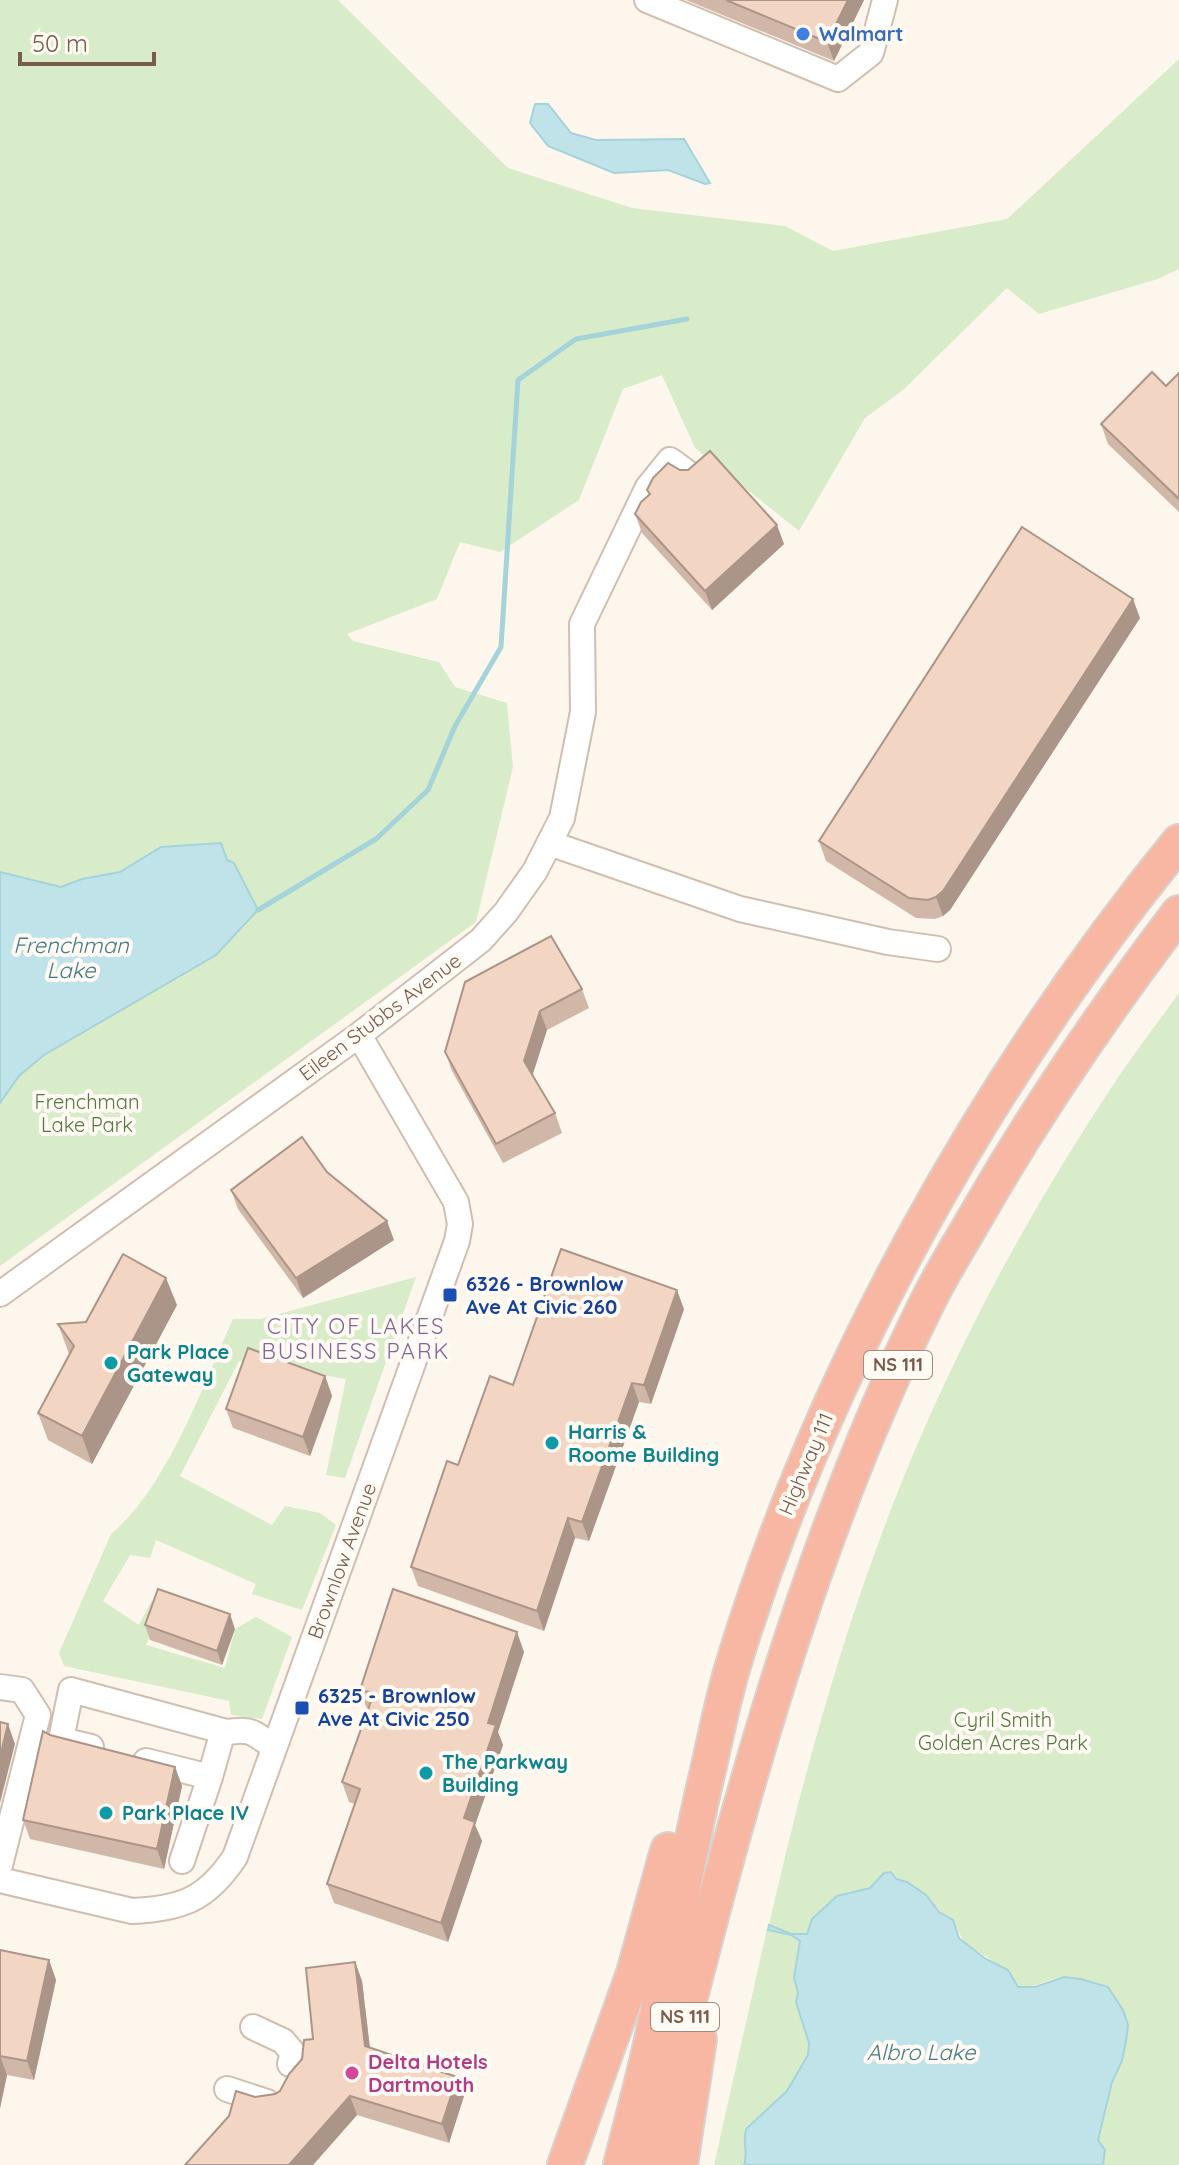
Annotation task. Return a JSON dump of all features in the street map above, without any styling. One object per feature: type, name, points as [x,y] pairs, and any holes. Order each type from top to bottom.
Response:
[{"type":"highway","name":"Highway 111","points":[[621,2165],[651,2044],[688,1852],[734,1661],[787,1508],[828,1411],[927,1215],[991,1107],[1097,948],[1179,842]]},
{"type":"highway","name":"NS 111","points":[[647,2165],[724,1868],[793,1633],[841,1497],[877,1410],[932,1292],[1005,1166],[1066,1067],[1179,913]]},
{"type":"highway","points":[[565,2165],[634,1973],[687,1783],[734,1661]]},
{"type":"highway","points":[[680,2165],[724,1868]]},
{"type":"street","points":[[647,0],[838,79],[871,53],[885,0]]},
{"type":"street","name":"Eileen Stubbs Avenue","points":[[0,1294],[359,1035],[481,940],[506,912],[535,871],[562,818],[583,712],[582,624],[648,487],[670,460],[689,474]]},
{"type":"street","points":[[549,843],[740,909],[888,942],[938,949]]},
{"type":"street","name":"Brownlow Avenue","points":[[0,1880],[132,1911],[176,1906],[206,1892],[235,1857],[270,1744],[457,1241],[460,1224],[456,1202],[447,1185],[359,1035]]},
{"type":"street","points":[[0,1687],[22,1690],[38,1715],[0,1865]]},
{"type":"street","points":[[210,1777],[61,1740],[71,1690],[227,1732],[244,1730],[270,1744]]},
{"type":"street","points":[[182,1861],[227,1732]]},
{"type":"street","points":[[227,2089],[266,2102],[277,2099],[293,2053],[283,2041],[253,2027]]},
{"type":"green space","name":"Frenchman Lake Park","points":[[0,0],[338,0],[508,168],[632,208],[785,226],[833,251],[1007,219],[1179,59],[1179,269],[1158,279],[1039,314],[1007,288],[903,390],[865,418],[799,531],[695,448],[662,375],[623,389],[579,500],[500,552],[460,542],[437,599],[347,634],[353,641],[439,662],[455,687],[507,703],[513,767],[476,922],[0,1266],[0,1103],[19,1076],[45,1055],[216,955],[258,910],[234,863],[161,847],[120,872],[82,879],[61,888],[0,872]]},
{"type":"green space","name":"Cyril Smith Golden Acres Park","points":[[1179,993],[1179,2165],[1103,2165],[1105,2149],[1098,2140],[1112,2080],[1125,2044],[1127,2025],[1124,2013],[1112,1994],[1091,1982],[1066,1977],[1018,1987],[1010,1972],[965,1943],[950,1917],[939,1912],[926,1895],[907,1882],[896,1879],[891,1872],[867,1890],[846,1894],[827,1905],[811,1921],[808,1934],[791,1934],[769,1925],[806,1773],[835,1673],[907,1468],[957,1356],[1044,1194],[1117,1078]]},
{"type":"green space","points":[[416,1277],[345,1478],[326,1475],[346,1379],[239,1361],[180,1476],[272,1525],[285,1506],[320,1513],[336,1525],[302,1610],[252,1594],[256,1584],[156,1540],[150,1558],[130,1555],[103,1601],[139,1625],[152,1600],[161,1610],[146,1645],[225,1668],[235,1629],[256,1617],[292,1637],[262,1719],[231,1715],[229,1701],[64,1666],[59,1653],[111,1534],[131,1514],[166,1463],[233,1319],[260,1319]]},
{"type":"green space","points":[[767,1929],[791,1935],[800,1941],[794,1978],[798,1993],[796,2002],[809,2043],[808,2055],[787,2091],[776,2104],[754,2120],[746,2141],[748,2152],[743,2165],[714,2165]]},
{"type":"water","points":[[535,104],[548,104],[571,133],[596,140],[684,139],[710,183],[705,184],[668,170],[614,173],[548,146],[530,123]]},
{"type":"water","name":"Frenchman Lake","points":[[221,843],[227,860],[234,863],[258,910],[216,955],[44,1055],[19,1076],[0,1103],[0,872],[61,887],[82,879],[120,872],[161,847]]},
{"type":"water","name":"Albro Lake","points":[[891,1872],[896,1879],[907,1882],[926,1895],[939,1912],[953,1920],[959,1938],[986,1959],[1008,1970],[1018,1987],[1035,1987],[1064,1977],[1108,1987],[1123,2010],[1128,2025],[1122,2061],[1112,2082],[1098,2140],[1105,2150],[1103,2165],[744,2165],[747,2128],[787,2091],[808,2055],[809,2043],[796,2002],[798,1993],[794,1978],[800,1941],[791,1935],[768,1930],[769,1925],[791,1934],[807,1934],[812,1919],[837,1896],[870,1888],[884,1873]]},
{"type":"building","points":[[726,0],[848,0],[827,42]]},
{"type":"building","points":[[1152,372],[1166,386],[1179,373],[1179,499],[1101,424]]},
{"type":"building","points":[[710,451],[777,525],[705,591],[635,514],[650,494],[647,490],[653,478],[668,463],[680,470],[688,470]]},
{"type":"building","points":[[1022,527],[1133,599],[943,891],[928,900],[909,898],[819,841]]},
{"type":"building","points":[[551,936],[582,989],[540,1011],[524,1061],[555,1113],[496,1144],[445,1052],[465,982]]},
{"type":"building","points":[[302,1137],[327,1172],[387,1221],[296,1278],[231,1190]]},
{"type":"building","name":"Harris & Roome Building","points":[[561,1249],[677,1290],[644,1385],[632,1383],[582,1522],[568,1518],[537,1611],[411,1567],[447,1461],[458,1465],[490,1376],[513,1385]]},
{"type":"building","points":[[123,1254],[166,1278],[82,1436],[38,1413],[74,1346],[58,1324],[86,1322]]},
{"type":"building","points":[[248,1348],[325,1376],[303,1437],[226,1409]]},
{"type":"building","points":[[158,1589],[230,1614],[217,1651],[145,1625]]},
{"type":"building","name":"The Parkway Building","points":[[393,1589],[517,1632],[488,1723],[496,1725],[464,1818],[475,1822],[441,1923],[327,1884],[360,1789],[342,1782],[374,1693],[360,1690]]},
{"type":"building","points":[[0,1722],[8,1724],[0,1757]]},
{"type":"building","name":"Park Place IV","points":[[43,1731],[175,1767],[157,1849],[23,1820]]},
{"type":"building","points":[[0,1950],[49,1960],[27,2061],[0,2056]]},
{"type":"building","name":"Delta Hotels Dartmouth","points":[[355,1962],[365,2046],[457,2077],[442,2124],[350,2096],[289,2165],[185,2165],[229,2116],[236,2091],[255,2097],[275,2094],[302,2059],[304,2040],[313,2039],[306,1968]]},
{"type":"waterway","points":[[258,910],[376,839],[428,790],[455,726],[501,647],[518,380],[576,339],[687,319]]},
{"type":"place","name":"Walmart","points":[[803,34]]},
{"type":"place","name":"6326 - Brownlow Ave At Civic 260","points":[[450,1295]]},
{"type":"place","name":"Park Place Gateway","points":[[111,1363]]},
{"type":"place","name":"Harris & Roome Building","points":[[552,1443]]},
{"type":"place","name":"6325 - Brownlow Ave At Civic 250","points":[[302,1708]]},
{"type":"place","name":"The Parkway Building","points":[[426,1773]]},
{"type":"place","name":"Park Place IV","points":[[106,1813]]},
{"type":"place","name":"Delta Hotels Dartmouth","points":[[352,2073]]},
{"type":"district","name":"CITY OF LAKES BUSINESS PARK","points":[[356,1338]]}]
